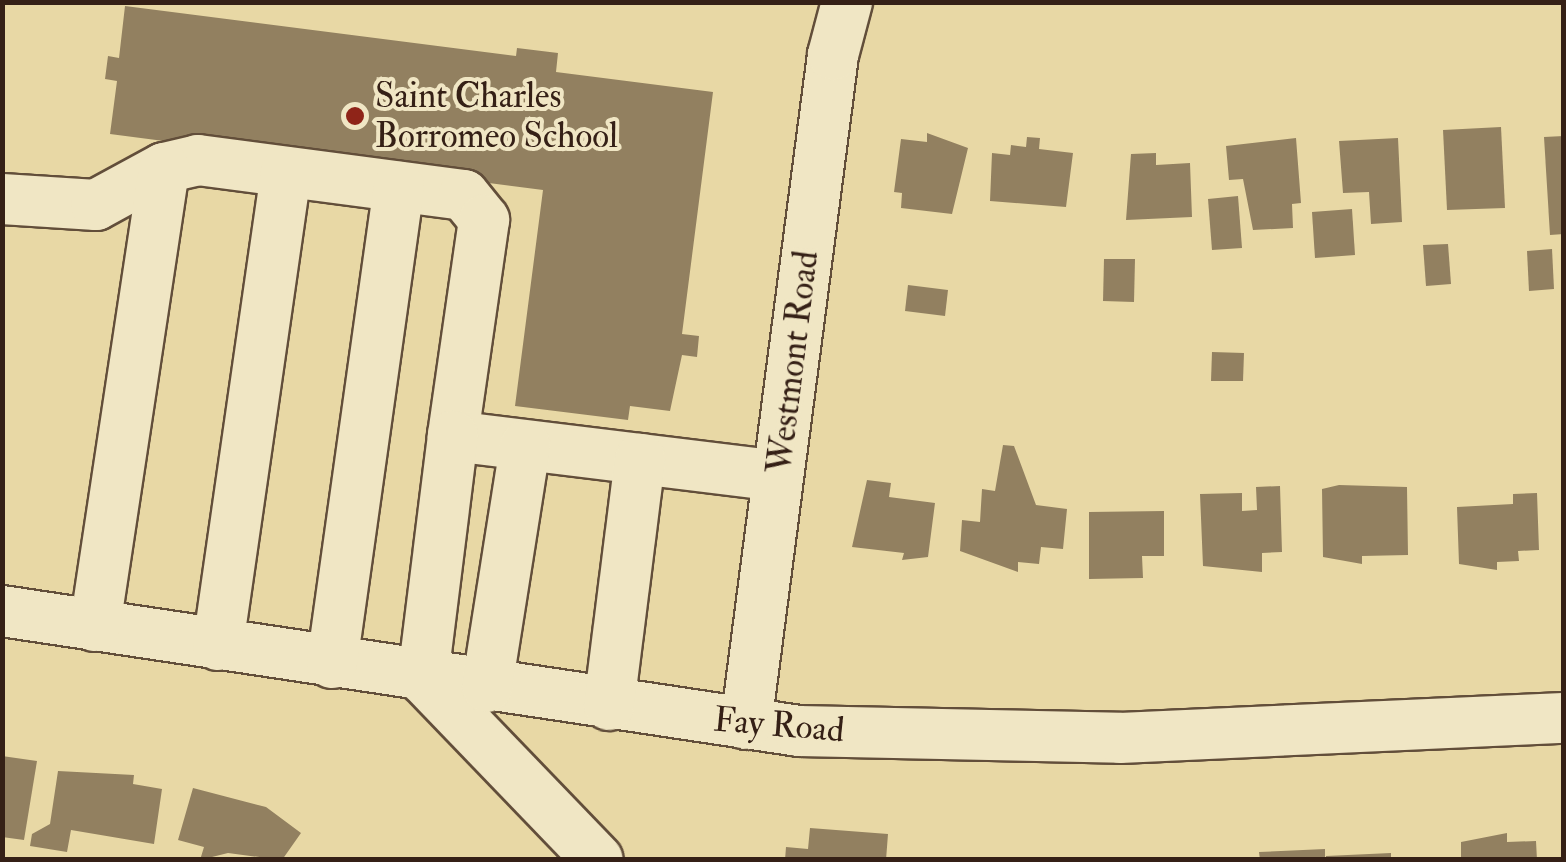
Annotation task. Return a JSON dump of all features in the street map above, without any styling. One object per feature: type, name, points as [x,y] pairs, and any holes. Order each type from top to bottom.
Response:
[{"type":"street","name":"Westmont Road","points":[[746,724],[833,55],[847,2]]},
{"type":"street","points":[[2,199],[96,205],[164,168],[198,160],[464,195],[484,220],[423,678],[598,860]]},
{"type":"street","points":[[96,626],[164,168]]},
{"type":"street","points":[[218,646],[286,172]]},
{"type":"street","points":[[332,663],[399,186]]},
{"type":"street","points":[[453,436],[778,476]]},
{"type":"street","points":[[487,687],[525,446]]},
{"type":"street","points":[[609,704],[640,460]]},
{"type":"street","name":"Fay Road","points":[[2,611],[423,678],[746,724],[1120,738],[1564,718]]},
{"type":"building","points":[[125,6],[516,56],[517,48],[558,53],[556,72],[713,92],[682,334],[699,336],[697,357],[682,355],[670,411],[630,406],[628,420],[515,406],[543,190],[110,134],[117,81],[105,79],[108,56],[119,58]]},
{"type":"building","points":[[1501,127],[1505,208],[1447,210],[1443,130]]},
{"type":"building","points":[[927,133],[968,148],[952,214],[901,208],[902,193],[894,192],[901,139],[927,142]]},
{"type":"building","points":[[1564,136],[1564,234],[1550,235],[1544,137]]},
{"type":"building","points":[[1027,137],[1040,138],[1039,149],[1073,153],[1066,207],[990,201],[992,153],[1010,155],[1011,145],[1026,147]]},
{"type":"building","points":[[1296,138],[1301,203],[1292,204],[1293,228],[1253,230],[1243,179],[1229,180],[1226,146]]},
{"type":"building","points":[[1398,138],[1402,222],[1371,224],[1369,192],[1343,193],[1339,141]]},
{"type":"building","points":[[1156,153],[1156,165],[1190,163],[1192,217],[1126,220],[1131,154]]},
{"type":"building","points":[[1238,196],[1242,248],[1212,250],[1208,199]]},
{"type":"building","points":[[1352,209],[1355,255],[1315,258],[1312,212]]},
{"type":"building","points":[[1448,244],[1451,284],[1426,286],[1423,245]]},
{"type":"building","points":[[1552,249],[1554,289],[1529,291],[1527,251]]},
{"type":"building","points":[[1104,259],[1135,259],[1134,302],[1103,301]]},
{"type":"building","points":[[908,285],[948,290],[945,316],[905,311]]},
{"type":"building","points":[[1212,352],[1244,353],[1243,381],[1211,381]]},
{"type":"building","points":[[1003,445],[1014,446],[1036,505],[1067,509],[1063,549],[1041,547],[1039,564],[1018,562],[1018,572],[960,551],[962,520],[980,522],[982,489],[995,491]]},
{"type":"building","points":[[867,480],[891,483],[889,497],[935,503],[928,557],[902,560],[904,553],[852,547]]},
{"type":"building","points":[[1339,485],[1407,487],[1408,555],[1362,556],[1362,564],[1323,557],[1322,489]]},
{"type":"building","points":[[1280,486],[1282,552],[1262,553],[1262,572],[1203,566],[1200,494],[1242,493],[1242,511],[1257,510],[1256,487]]},
{"type":"building","points":[[1537,493],[1539,550],[1518,551],[1519,561],[1497,562],[1497,570],[1459,564],[1457,507],[1513,504],[1513,494]]},
{"type":"building","points":[[1164,511],[1164,556],[1142,556],[1143,578],[1089,579],[1089,512]]},
{"type":"building","points":[[2,756],[37,761],[24,840],[2,837]]},
{"type":"building","points":[[58,771],[134,775],[133,784],[162,789],[154,844],[71,830],[67,852],[30,846],[32,834],[50,824]]},
{"type":"building","points":[[193,788],[266,807],[301,833],[282,860],[228,853],[200,860],[204,847],[178,840]]},
{"type":"building","points":[[810,828],[888,834],[886,860],[785,860],[786,847],[808,849]]},
{"type":"building","points":[[1507,833],[1507,842],[1536,841],[1537,860],[1461,860],[1461,842]]},
{"type":"building","points":[[1325,849],[1325,860],[1260,860],[1259,852]]},
{"type":"building","points":[[1391,853],[1391,860],[1326,860],[1326,856]]},
{"type":"place","name":"Saint Charles Borromeo School","points":[[355,116]]}]
